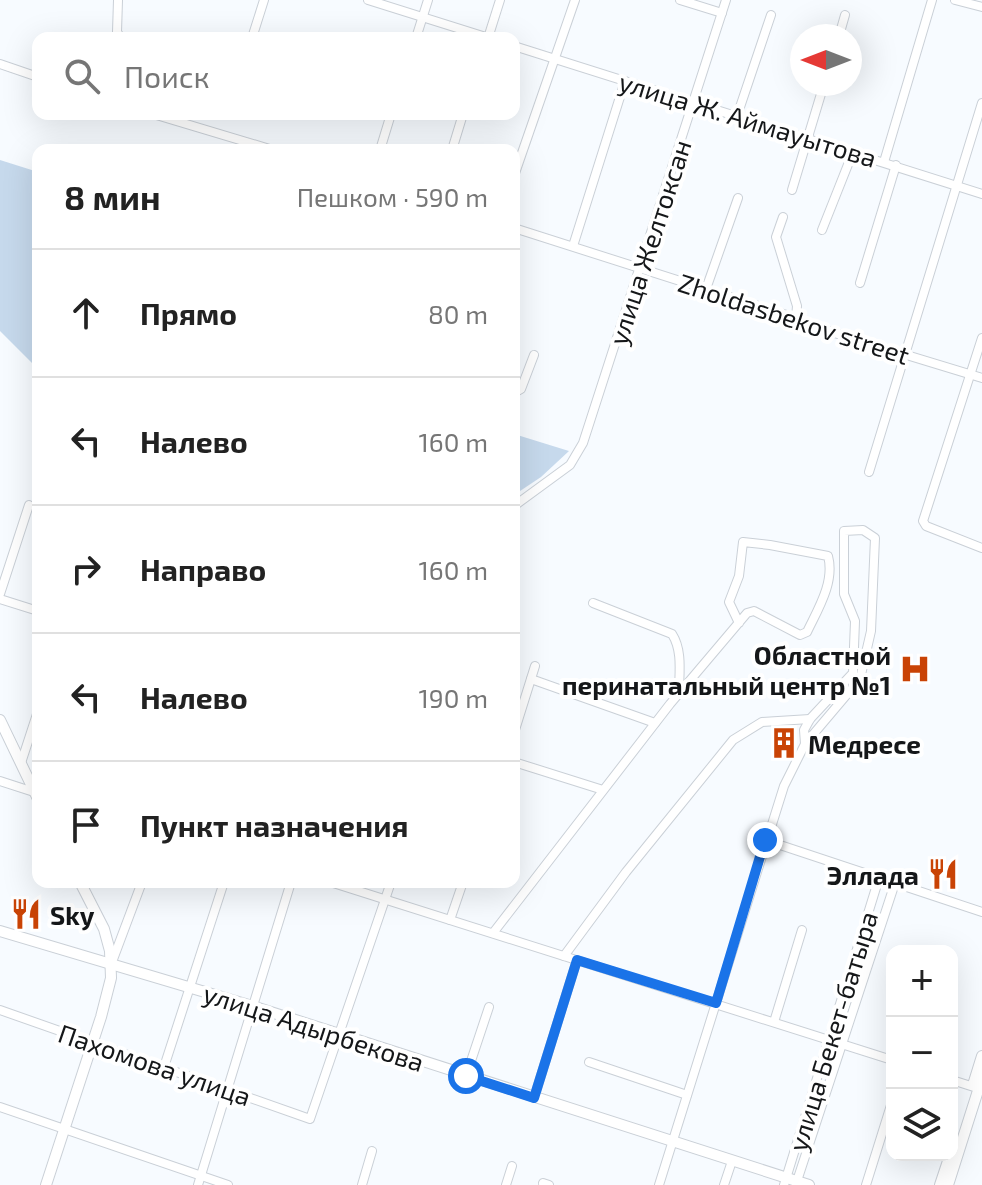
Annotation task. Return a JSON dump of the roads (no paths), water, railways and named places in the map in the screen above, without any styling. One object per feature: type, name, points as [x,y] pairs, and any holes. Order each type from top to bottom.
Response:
[{"type":"main road","points":[[0,720],[32,784]]},
{"type":"main road","points":[[46,1185],[109,989],[112,963],[104,929],[83,888]]},
{"type":"main road","name":"улица Адырбекова","points":[[0,931],[252,1006],[791,1182],[809,1185]]},
{"type":"main road","points":[[948,1185],[979,1085],[982,1056]]},
{"type":"main road","points":[[958,1135],[979,1085]]},
{"type":"main road","points":[[940,1185],[948,1161]]},
{"type":"street","points":[[117,32],[118,0]]},
{"type":"street","points":[[254,32],[264,0]]},
{"type":"street","points":[[368,0],[469,32]]},
{"type":"street","points":[[418,32],[428,0]]},
{"type":"street","points":[[490,32],[500,0]]},
{"type":"street","points":[[520,159],[575,0]]},
{"type":"street","points":[[680,0],[722,13]]},
{"type":"street","name":"улица Желтоксан","points":[[520,502],[570,465],[583,443],[726,0]]},
{"type":"street","points":[[884,162],[932,0]]},
{"type":"street","points":[[955,0],[982,7]]},
{"type":"street","points":[[737,116],[771,15]]},
{"type":"street","points":[[842,24],[845,15]]},
{"type":"street","name":"улица Ж. Аймауытова","points":[[520,48],[982,194]]},
{"type":"street","points":[[0,64],[32,75]]},
{"type":"street","points":[[573,246],[625,81]]},
{"type":"street","points":[[792,190],[820,96]]},
{"type":"street","points":[[869,472],[982,103]]},
{"type":"street","points":[[173,120],[253,144]]},
{"type":"street","points":[[382,144],[389,120]]},
{"type":"street","points":[[454,144],[461,120]]},
{"type":"street","points":[[822,230],[853,152]]},
{"type":"street","points":[[860,283],[896,165]]},
{"type":"street","points":[[706,289],[738,198]]},
{"type":"street","points":[[783,217],[776,237],[797,306],[796,318]]},
{"type":"street","name":"Zholdasbekov street","points":[[520,230],[982,378]]},
{"type":"street","points":[[982,338],[923,513],[926,526],[982,548]]},
{"type":"street","points":[[520,390],[534,355]]},
{"type":"street","points":[[29,505],[0,597],[32,609]]},
{"type":"street","points":[[659,1185],[784,786],[805,744],[860,679],[871,631],[875,538],[863,530],[844,531],[844,594],[855,621],[853,673],[812,718],[804,730],[805,744]]},
{"type":"street","points":[[493,933],[655,723],[679,693],[739,623],[747,613],[754,611],[803,635],[822,602],[831,571],[828,556],[743,542],[739,576],[729,602],[739,623]]},
{"type":"street","points":[[593,603],[672,634],[678,642],[679,693]]},
{"type":"street","points":[[520,714],[535,666]]},
{"type":"street","points":[[531,679],[655,723]]},
{"type":"street","points":[[564,956],[626,872],[733,740],[762,722],[812,718]]},
{"type":"street","points":[[21,763],[32,729]]},
{"type":"street","points":[[520,764],[603,790]]},
{"type":"street","points":[[0,781],[32,792]]},
{"type":"street","points":[[765,840],[982,912]]},
{"type":"street","name":"улица Бекет-батыра","points":[[791,1182],[829,1040],[879,878]]},
{"type":"street","name":"улица Бекет-батыра","points":[[791,1182],[842,1044],[895,883]]},
{"type":"street","points":[[112,963],[140,888]]},
{"type":"street","points":[[164,1067],[222,888]]},
{"type":"street","points":[[199,1180],[289,888]]},
{"type":"street","points":[[349,888],[886,1058]]},
{"type":"street","points":[[339,1035],[389,888]]},
{"type":"street","points":[[450,920],[461,888]]},
{"type":"street","points":[[774,1022],[802,930]]},
{"type":"street","points":[[534,1098],[577,960]]},
{"type":"street","points":[[466,1076],[489,1007]]},
{"type":"street","name":"Пахомова улица","points":[[0,1010],[310,1119],[339,1035]]},
{"type":"street","points":[[589,1062],[687,1095]]},
{"type":"street","points":[[958,1081],[979,1085]]},
{"type":"street","points":[[0,1107],[199,1180],[228,1185]]},
{"type":"street","points":[[866,1185],[886,1121]]},
{"type":"street","points":[[362,1185],[372,1151]]},
{"type":"street","points":[[724,1185],[732,1161]]},
{"type":"street","points":[[506,1185],[512,1166]]},
{"type":"place","name":"Областной перинатальный центр №1","points":[[915,669]]},
{"type":"place","name":"Медресе","points":[[784,743]]},
{"type":"place","name":"Эллада","points":[[943,874]]},
{"type":"place","name":"Sky","points":[[26,914]]}]
